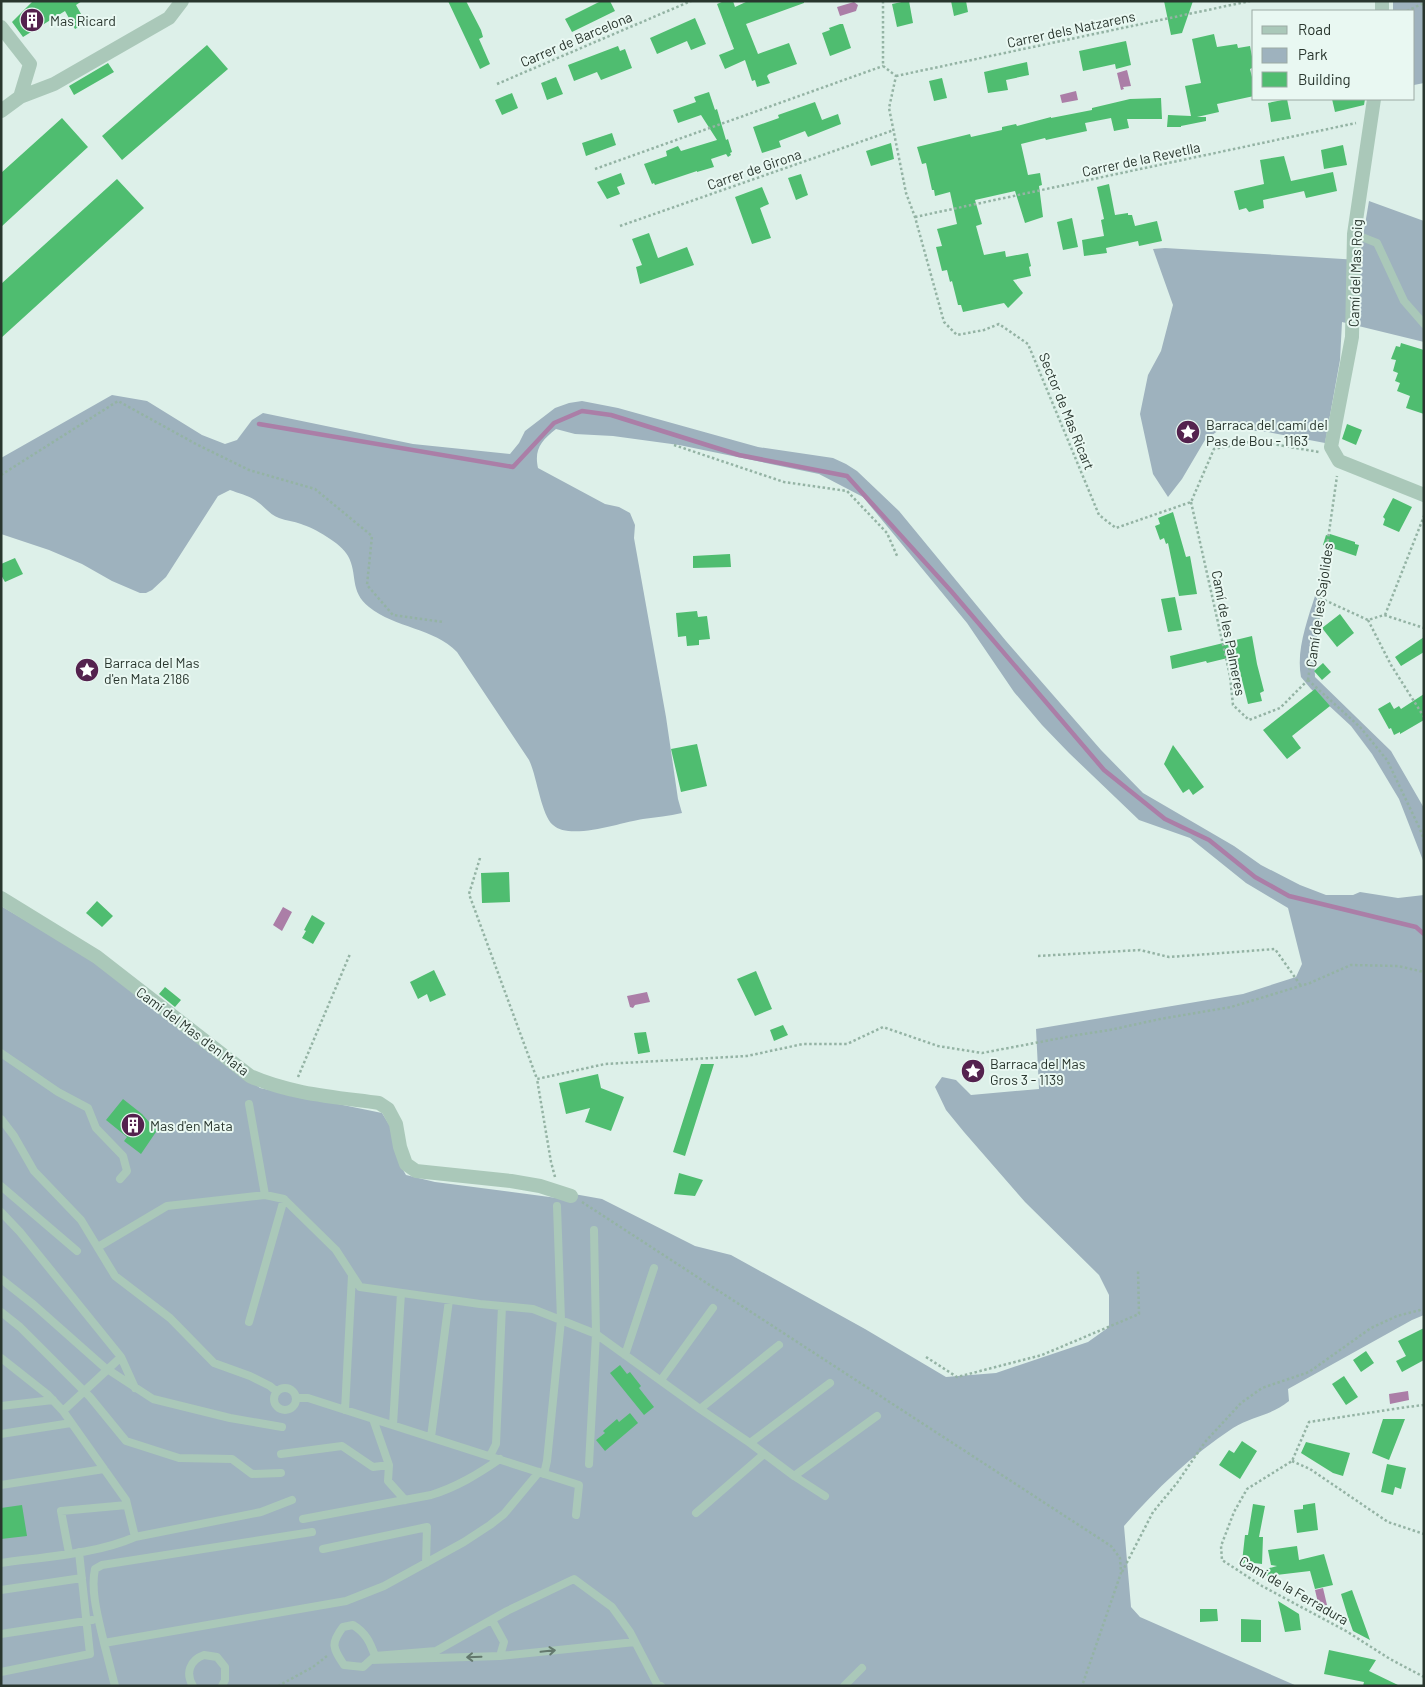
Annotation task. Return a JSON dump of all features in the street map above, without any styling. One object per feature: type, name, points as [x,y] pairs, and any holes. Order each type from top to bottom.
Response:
[{"type":"street","points":[[1,111],[20,97],[54,84],[169,18],[182,1]]},
{"type":"street","points":[[1,27],[30,64],[20,97]]},
{"type":"street","name":"Camí del Mas Roig","points":[[1335,454],[1352,337],[1354,234],[1374,100]]},
{"type":"street","points":[[1335,454],[1424,495]]},
{"type":"street","name":"Camí del Mas d'en Mata","points":[[1,898],[97,957],[250,1076],[267,1084],[292,1090],[379,1103],[388,1109],[396,1124],[400,1147],[406,1164],[416,1171],[511,1181],[566,1194]]},
{"type":"lane","points":[[1354,234],[1377,243],[1404,300],[1424,324]]},
{"type":"lane","points":[[1,1053],[58,1092],[88,1108],[96,1128],[123,1156],[127,1171],[120,1179]]},
{"type":"lane","points":[[249,1104],[265,1195]]},
{"type":"lane","points":[[1,1119],[14,1136],[34,1171],[81,1220],[115,1276],[170,1318],[214,1363],[250,1376],[270,1386],[277,1392]]},
{"type":"lane","points":[[1,1186],[77,1251]]},
{"type":"lane","points":[[98,1247],[167,1206],[265,1195],[284,1198],[336,1250],[360,1287],[449,1300],[533,1309],[596,1334],[794,1476],[825,1496]]},
{"type":"lane","points":[[249,1322],[284,1198]]},
{"type":"lane","points":[[104,1643],[346,1601],[384,1586],[426,1563],[490,1526],[504,1514],[541,1473],[547,1461],[561,1320],[557,1206]]},
{"type":"lane","points":[[1,1212],[20,1232],[121,1357],[135,1388]]},
{"type":"lane","points":[[589,1464],[596,1334],[594,1230]]},
{"type":"lane","points":[[625,1355],[654,1268]]},
{"type":"lane","points":[[345,1410],[352,1275]]},
{"type":"lane","points":[[1,1279],[34,1305],[108,1370],[153,1399],[230,1418],[282,1427]]},
{"type":"lane","points":[[393,1425],[401,1293]]},
{"type":"lane","points":[[431,1437],[449,1300]]},
{"type":"lane","points":[[490,1456],[496,1444],[502,1306]]},
{"type":"lane","points":[[660,1380],[713,1308]]},
{"type":"lane","points":[[1,1312],[20,1327],[85,1392],[126,1441],[179,1458],[232,1459],[252,1474],[281,1473]]},
{"type":"lane","points":[[700,1409],[780,1345]]},
{"type":"lane","points":[[63,1411],[121,1357]]},
{"type":"lane","points":[[1,1358],[53,1400],[72,1423],[126,1500],[135,1537]]},
{"type":"lane","points":[[750,1443],[830,1383]]},
{"type":"lane","points":[[283,1388],[295,1394],[296,1403],[288,1410],[280,1409],[274,1401],[277,1392],[283,1388]]},
{"type":"lane","points":[[296,1398],[308,1398],[579,1485],[576,1515]]},
{"type":"lane","points":[[1,1406],[53,1400]]},
{"type":"lane","points":[[794,1476],[877,1416]]},
{"type":"lane","points":[[373,1419],[389,1465],[388,1481],[405,1500]]},
{"type":"lane","points":[[1,1434],[72,1423]]},
{"type":"lane","points":[[282,1454],[342,1446],[373,1467],[389,1465]]},
{"type":"lane","points":[[696,1513],[764,1454]]},
{"type":"lane","points":[[303,1519],[432,1495],[463,1483],[500,1459]]},
{"type":"lane","points":[[1,1485],[104,1469]]},
{"type":"lane","points":[[1,1563],[80,1552],[124,1542],[135,1537],[261,1512],[292,1500]]},
{"type":"lane","points":[[68,1553],[61,1511],[127,1505]]},
{"type":"lane","points":[[323,1549],[426,1528],[426,1563]]},
{"type":"lane","points":[[115,1686],[99,1620],[93,1578],[95,1569],[102,1565],[312,1532]]},
{"type":"lane","points":[[1,1672],[90,1654],[80,1552]]},
{"type":"lane","points":[[1,1590],[82,1578]]},
{"type":"lane","points":[[373,1658],[368,1639],[363,1631],[353,1626],[343,1627],[334,1639],[334,1650],[344,1665],[363,1667],[373,1658],[436,1651],[544,1592],[574,1579],[612,1607],[635,1642],[659,1685]]},
{"type":"lane","points":[[1,1634],[99,1620]]},
{"type":"lane","points":[[492,1620],[504,1642],[500,1656]]},
{"type":"lane","points":[[373,1658],[500,1656],[635,1642]]},
{"type":"lane","points":[[193,1686],[189,1679],[190,1667],[193,1661],[204,1655],[217,1657],[225,1667],[226,1680],[222,1686]]},
{"type":"lane","points":[[844,1686],[862,1668]]},
{"type":"path","name":"Carrer de Barcelona","points":[[497,84],[691,1]]},
{"type":"path","points":[[883,1],[883,66]]},
{"type":"path","name":"Carrer dels Natzarens","points":[[896,76],[1250,1]]},
{"type":"path","points":[[1409,10],[1424,4]]},
{"type":"path","points":[[883,66],[896,76]]},
{"type":"path","points":[[595,169],[883,66]]},
{"type":"path","name":"Sector de Mas Ricart","points":[[896,76],[889,108],[906,193],[915,217],[944,322],[957,335],[984,330],[999,324],[1028,344],[1098,515],[1116,528],[1191,502]]},
{"type":"path","name":"Carrer de la Revetlla","points":[[915,217],[1372,119]]},
{"type":"path","name":"Carrer de Girona","points":[[620,226],[894,130]]},
{"type":"path","points":[[1,475],[118,401],[196,444],[249,470],[315,489],[372,536],[367,586],[393,615],[442,622]]},
{"type":"path","points":[[1191,502],[1214,449],[1255,441],[1335,454]]},
{"type":"path","points":[[674,445],[784,482],[847,491],[887,533],[898,558]]},
{"type":"path","name":"Camí de les Sajolides","points":[[1335,454],[1320,598],[1308,680],[1360,727],[1387,760],[1424,841]]},
{"type":"path","name":"Camí de les Palmeres","points":[[1191,502],[1230,676],[1233,706],[1249,720],[1280,708],[1308,680]]},
{"type":"path","points":[[1384,615],[1424,516]]},
{"type":"path","points":[[1320,598],[1368,620],[1391,665],[1424,717]]},
{"type":"path","points":[[1368,620],[1384,615],[1424,628]]},
{"type":"path","points":[[480,858],[469,894],[537,1079],[551,1162],[566,1194],[1111,1546],[1120,1558],[1122,1573]]},
{"type":"path","points":[[1038,956],[1140,950],[1169,957],[1275,949],[1301,986]]},
{"type":"path","points":[[292,1090],[350,954]]},
{"type":"path","points":[[537,1079],[605,1064],[640,1060],[747,1056],[804,1044],[847,1044],[883,1027],[938,1046],[982,1053],[1230,1007],[1301,986],[1351,965],[1398,966],[1424,972]]},
{"type":"path","points":[[926,1357],[957,1377],[1042,1355],[1139,1314],[1138,1269]]},
{"type":"path","points":[[1082,1686],[1122,1573],[1153,1512],[1177,1483],[1205,1442],[1241,1403],[1262,1388],[1309,1372],[1371,1328],[1397,1316],[1424,1308]]},
{"type":"path","points":[[1424,1405],[1308,1422],[1292,1461],[1310,1469],[1388,1522],[1424,1534]]},
{"type":"path","name":"Camí de la Ferradura","points":[[1292,1461],[1247,1489],[1234,1512],[1221,1546],[1222,1560],[1262,1586],[1346,1631],[1390,1659],[1424,1677]]},
{"type":"path","points":[[278,1686],[313,1667],[334,1650]]},
{"type":"green space","points":[[1393,1],[1424,1],[1424,83],[1415,85],[1415,10],[1393,10]]},
{"type":"green space","points":[[1369,201],[1424,221],[1424,342],[1342,322],[1340,360],[1325,443],[1268,432],[1222,428],[1205,440],[1182,479],[1168,497],[1153,474],[1140,414],[1148,375],[1161,351],[1173,305],[1153,249],[1165,248],[1359,260]]},
{"type":"green space","points":[[112,395],[147,401],[202,435],[225,444],[237,440],[252,420],[263,413],[413,444],[510,454],[519,443],[525,431],[555,408],[582,401],[618,408],[758,447],[833,458],[857,471],[899,511],[1006,641],[1101,750],[1143,793],[1234,846],[1261,865],[1300,885],[1326,895],[1353,895],[1360,892],[1398,898],[1424,895],[1424,1315],[1288,1389],[1289,1401],[1282,1406],[1233,1428],[1218,1438],[1162,1486],[1124,1526],[1131,1607],[1140,1617],[1297,1686],[1,1686],[1,906],[100,964],[162,1014],[260,1088],[382,1113],[392,1129],[399,1163],[406,1175],[435,1182],[557,1198],[574,1194],[602,1199],[695,1246],[731,1255],[865,1329],[946,1377],[996,1373],[1088,1342],[1109,1327],[1109,1295],[1099,1275],[1025,1202],[946,1110],[935,1087],[942,1077],[956,1080],[971,1095],[1039,1089],[1036,1029],[1243,994],[1296,977],[1302,964],[1288,908],[1246,883],[1190,838],[1139,820],[1042,725],[1014,692],[967,623],[863,497],[819,474],[679,445],[613,436],[575,434],[556,429],[546,437],[538,450],[538,468],[605,504],[619,507],[630,513],[635,525],[634,538],[666,717],[678,799],[682,813],[596,829],[571,831],[553,825],[549,820],[542,804],[529,760],[457,652],[437,638],[390,620],[369,607],[356,589],[353,569],[345,551],[313,529],[276,517],[255,500],[230,490],[218,496],[166,577],[146,593],[140,593],[112,581],[82,564],[49,550],[1,534],[1,458]]},
{"type":"green space","points":[[1315,596],[1322,605],[1314,656],[1315,677],[1391,751],[1424,808],[1424,863],[1399,799],[1372,754],[1351,726],[1311,689],[1301,677],[1301,647]]},
{"type":"shaded area","points":[[854,2],[858,5],[856,11],[840,16],[837,7]]},
{"type":"shaded area","points":[[1127,70],[1131,86],[1123,87],[1124,89],[1121,90],[1117,73]]},
{"type":"shaded area","points":[[1076,91],[1078,100],[1062,103],[1060,95]]},
{"type":"shaded area","points":[[283,907],[292,912],[282,931],[273,925]]},
{"type":"shaded area","points":[[647,992],[650,1002],[635,1005],[633,1008],[630,1007],[627,996]]},
{"type":"shaded area","points":[[1408,1391],[1409,1400],[1390,1404],[1389,1394]]},
{"type":"shaded area","points":[[1323,1588],[1327,1605],[1319,1607],[1315,1590]]},
{"type":"building","name":"Mas Ricard","points":[[33,1],[82,1],[76,5],[86,23],[75,29],[65,11],[23,37],[12,22]]},
{"type":"building","points":[[448,1],[466,1],[481,30],[483,37],[479,39],[490,64],[480,69]]},
{"type":"building","points":[[601,1],[610,1],[615,11],[572,32],[565,19]]},
{"type":"building","points":[[724,1],[733,1],[735,7],[748,1],[804,1],[804,3],[746,24],[758,54],[789,43],[797,64],[769,74],[767,76],[770,83],[757,87],[755,80],[752,81],[745,60],[725,69],[719,55],[734,49],[717,4]]},
{"type":"building","points":[[909,1],[913,23],[897,27],[892,4]]},
{"type":"building","points":[[951,1],[966,1],[968,12],[954,16]]},
{"type":"building","points":[[1164,1],[1193,1],[1182,33],[1171,35]]},
{"type":"building","points":[[695,18],[706,44],[691,50],[687,41],[657,54],[650,38]]},
{"type":"building","points":[[843,24],[851,48],[830,56],[822,33]]},
{"type":"building","points":[[1214,34],[1217,47],[1237,44],[1238,48],[1250,46],[1252,56],[1252,68],[1250,69],[1252,96],[1217,104],[1219,112],[1197,117],[1206,117],[1206,121],[1181,127],[1167,127],[1168,115],[1191,116],[1185,86],[1201,83],[1192,39]]},
{"type":"building","points":[[1126,41],[1131,65],[1116,69],[1115,64],[1083,71],[1079,51]]},
{"type":"building","points":[[207,45],[228,69],[122,160],[102,136]]},
{"type":"building","points":[[618,46],[620,51],[625,49],[632,68],[601,80],[597,72],[574,81],[568,65]]},
{"type":"building","points":[[1027,62],[1029,75],[1006,80],[1008,90],[988,93],[984,72]]},
{"type":"building","points":[[108,63],[114,72],[74,95],[69,86]]},
{"type":"building","points":[[556,77],[563,94],[547,100],[541,83]]},
{"type":"building","points":[[942,78],[947,98],[934,101],[929,81]]},
{"type":"building","points":[[709,92],[715,110],[717,109],[726,140],[728,139],[732,152],[730,153],[731,155],[728,157],[726,154],[711,159],[714,167],[655,185],[654,183],[652,184],[644,164],[667,156],[666,151],[678,146],[681,151],[717,140],[701,115],[678,123],[673,110],[696,102],[694,97]]},
{"type":"building","points":[[512,93],[518,108],[502,115],[495,100]]},
{"type":"building","points":[[1161,98],[1162,119],[1127,119],[1129,128],[1114,131],[1111,118],[1085,123],[1087,131],[1021,144],[1028,175],[1040,173],[1042,185],[1039,186],[1043,217],[1025,223],[1015,191],[975,200],[982,224],[976,226],[984,255],[1005,251],[1006,257],[1028,253],[1031,276],[1013,280],[1023,293],[1008,308],[1004,303],[963,312],[961,305],[958,305],[947,270],[942,271],[936,247],[942,246],[937,229],[957,224],[950,192],[935,196],[926,163],[922,164],[917,147],[970,134],[971,137],[1002,130],[1002,127],[1016,124],[1017,126],[1051,117],[1092,110],[1092,108],[1130,99]]},
{"type":"building","points":[[1287,100],[1291,119],[1271,122],[1268,103]]},
{"type":"building","points":[[1332,100],[1365,100],[1364,105],[1335,112]]},
{"type":"building","points":[[815,102],[822,120],[838,114],[841,124],[808,137],[805,131],[779,141],[781,147],[762,153],[753,127],[779,118],[778,115]]},
{"type":"building","points":[[62,118],[88,147],[1,227],[1,173]]},
{"type":"building","points":[[612,133],[616,145],[586,156],[582,143]]},
{"type":"building","points":[[891,143],[894,159],[871,166],[866,151]]},
{"type":"building","points":[[1343,145],[1347,165],[1324,169],[1321,150]]},
{"type":"building","points":[[1284,156],[1291,181],[1333,172],[1337,191],[1306,198],[1304,191],[1263,200],[1264,208],[1249,212],[1246,208],[1239,210],[1234,191],[1264,184],[1260,160]]},
{"type":"building","points":[[621,173],[625,184],[617,187],[620,194],[607,199],[597,182]]},
{"type":"building","points":[[801,174],[808,195],[796,200],[788,178]]},
{"type":"building","points":[[117,179],[144,208],[1,338],[1,284]]},
{"type":"building","points":[[1109,184],[1115,215],[1128,213],[1128,215],[1132,215],[1135,226],[1157,221],[1162,241],[1139,246],[1138,241],[1106,248],[1107,253],[1084,256],[1082,240],[1104,236],[1101,220],[1104,219],[1097,187]]},
{"type":"building","points":[[762,187],[769,204],[760,208],[771,238],[752,244],[735,197]]},
{"type":"building","points":[[1072,218],[1078,247],[1063,250],[1057,222]]},
{"type":"building","points":[[649,233],[658,258],[687,247],[694,265],[640,284],[636,267],[642,265],[632,239]]},
{"type":"building","points":[[1401,343],[1424,350],[1424,414],[1406,408],[1410,396],[1397,391],[1400,383],[1395,381],[1398,373],[1393,371],[1396,360],[1391,359],[1396,346],[1400,347]]},
{"type":"building","points":[[1347,424],[1362,430],[1356,445],[1342,439]]},
{"type":"building","points":[[1393,498],[1412,507],[1399,532],[1383,525],[1385,519],[1383,517]]},
{"type":"building","points":[[1173,512],[1186,557],[1190,556],[1197,594],[1179,596],[1168,543],[1166,544],[1164,538],[1160,540],[1155,526],[1160,524],[1158,518]]},
{"type":"building","points":[[1330,534],[1359,545],[1356,556],[1323,545],[1326,535],[1329,536]]},
{"type":"building","points":[[730,554],[731,567],[693,568],[693,556]]},
{"type":"building","points":[[15,558],[23,574],[5,582],[1,575],[1,564]]},
{"type":"building","points":[[1175,597],[1182,630],[1168,632],[1161,599]]},
{"type":"building","points":[[697,611],[698,617],[707,616],[710,639],[699,640],[699,645],[687,646],[686,636],[678,637],[676,613]]},
{"type":"building","points":[[1340,614],[1354,633],[1337,647],[1322,628]]},
{"type":"building","points":[[1252,636],[1264,691],[1260,693],[1262,701],[1248,704],[1236,656],[1172,669],[1170,656]]},
{"type":"building","points":[[1424,637],[1424,652],[1401,666],[1395,657]]},
{"type":"building","points":[[1323,663],[1331,672],[1322,680],[1314,671]]},
{"type":"building","points":[[1315,689],[1330,706],[1292,736],[1301,748],[1287,759],[1263,730]]},
{"type":"building","points":[[1424,694],[1424,720],[1400,734],[1400,732],[1394,735],[1378,709],[1390,702],[1394,709],[1399,706],[1401,709]]},
{"type":"building","points":[[697,744],[707,786],[681,792],[671,749]]},
{"type":"building","points":[[1173,745],[1204,787],[1193,795],[1189,789],[1183,793],[1164,764]]},
{"type":"building","points":[[509,872],[510,902],[482,903],[481,873]]},
{"type":"building","points":[[97,901],[113,916],[102,927],[86,913]]},
{"type":"building","points":[[312,915],[325,923],[313,944],[302,938]]},
{"type":"building","points":[[434,970],[446,995],[430,1002],[427,994],[418,999],[410,982]]},
{"type":"building","points":[[756,971],[772,1009],[755,1016],[737,979]]},
{"type":"building","points":[[165,987],[181,1000],[175,1007],[159,994]]},
{"type":"building","points":[[783,1025],[788,1035],[774,1041],[770,1030]]},
{"type":"building","points":[[646,1032],[650,1052],[638,1054],[634,1033]]},
{"type":"building","points":[[701,1064],[714,1064],[685,1156],[673,1152]]},
{"type":"building","points":[[598,1074],[601,1088],[624,1097],[611,1131],[585,1122],[590,1108],[566,1114],[559,1083]]},
{"type":"building","name":"Mas d'en Mata","points":[[123,1099],[158,1129],[141,1154],[124,1141],[127,1137],[106,1120]]},
{"type":"building","points":[[679,1173],[703,1180],[695,1196],[674,1194]]},
{"type":"building","points":[[1424,1328],[1424,1360],[1402,1372],[1396,1361],[1406,1356],[1398,1341]]},
{"type":"building","points":[[1366,1351],[1374,1363],[1361,1372],[1353,1360]]},
{"type":"building","points":[[620,1365],[627,1374],[630,1372],[641,1386],[639,1388],[654,1407],[644,1415],[610,1373]]},
{"type":"building","points":[[1344,1376],[1358,1397],[1346,1405],[1332,1384]]},
{"type":"building","points":[[630,1413],[638,1423],[605,1451],[596,1440],[617,1419],[619,1422]]},
{"type":"building","points":[[1383,1419],[1405,1419],[1389,1460],[1372,1453]]},
{"type":"building","points":[[1242,1441],[1257,1451],[1240,1479],[1219,1465],[1229,1450],[1234,1453]]},
{"type":"building","points":[[1306,1442],[1350,1453],[1343,1476],[1333,1473],[1301,1453]]},
{"type":"building","points":[[1387,1464],[1406,1468],[1401,1489],[1395,1487],[1393,1495],[1381,1492]]},
{"type":"building","points":[[1315,1503],[1318,1530],[1297,1533],[1294,1510],[1303,1509],[1303,1505]]},
{"type":"building","points":[[1253,1504],[1265,1506],[1259,1537],[1263,1537],[1262,1564],[1254,1563],[1253,1567],[1243,1565],[1242,1562],[1245,1535],[1248,1535]]},
{"type":"building","points":[[22,1505],[27,1536],[1,1539],[1,1508]]},
{"type":"building","points":[[1297,1546],[1299,1560],[1324,1554],[1333,1585],[1315,1589],[1310,1571],[1267,1576],[1266,1569],[1277,1566],[1271,1565],[1268,1550]]},
{"type":"building","points":[[1352,1590],[1370,1640],[1353,1631],[1341,1594]]},
{"type":"building","points":[[1278,1601],[1299,1614],[1301,1630],[1285,1632]]},
{"type":"building","points":[[1200,1609],[1217,1609],[1218,1621],[1200,1622]]},
{"type":"building","points":[[1241,1619],[1261,1620],[1261,1642],[1241,1642]]},
{"type":"building","points":[[1329,1650],[1376,1660],[1369,1671],[1400,1686],[1363,1686],[1364,1682],[1324,1674]]},
{"type":"waterway","points":[[259,424],[513,467],[554,423],[582,411],[611,415],[739,455],[847,476],[951,591],[1104,770],[1165,819],[1209,840],[1255,877],[1289,896],[1416,927],[1424,934]]},
{"type":"place","name":"Mas Ricard","points":[[32,20]]},
{"type":"place","name":"Barraca del camí del Pas de Bou - 1163","points":[[1188,432]]},
{"type":"place","name":"Barraca del Mas d'en Mata 2186","points":[[87,670]]},
{"type":"place","name":"Barraca del Mas Gros 3 - 1139","points":[[973,1071]]},
{"type":"place","name":"Mas d'en Mata","points":[[133,1125]]}]
